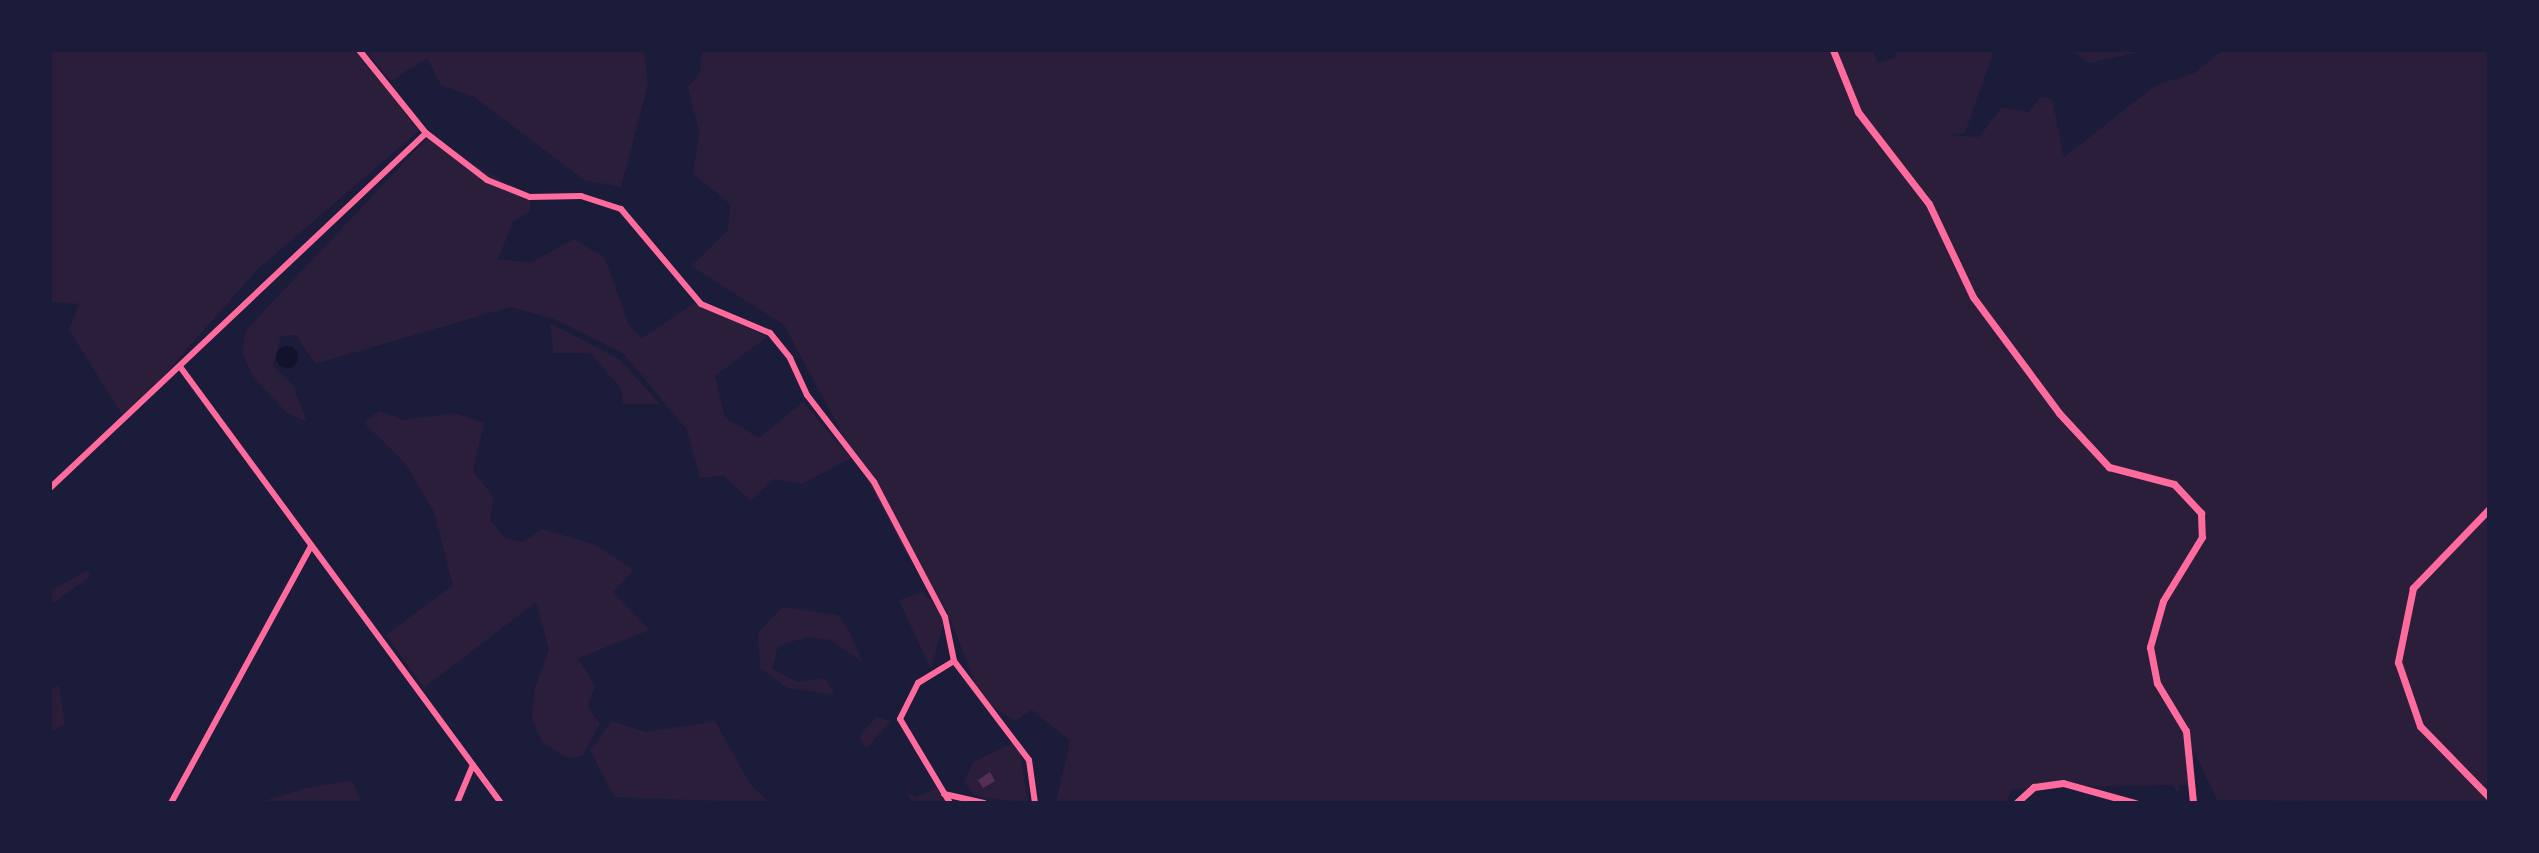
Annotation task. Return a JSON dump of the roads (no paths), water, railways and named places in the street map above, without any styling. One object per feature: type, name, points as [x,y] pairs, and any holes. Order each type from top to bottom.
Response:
[{"type":"street","points":[[359,50],[426,133],[519,194],[581,196],[621,209],[701,304],[770,333],[874,482],[945,617],[954,661],[1023,750],[1035,803]]},
{"type":"street","points":[[1833,50],[1858,112],[1929,204],[1973,297],[2059,413],[2109,467],[2174,484],[2201,513],[2202,537],[2163,601],[2150,647],[2157,683],[2186,731],[2193,803]]},
{"type":"street","points":[[50,488],[181,368],[426,133]]},
{"type":"street","points":[[181,368],[501,803]]},
{"type":"street","points":[[2489,509],[2413,588],[2398,662],[2420,726],[2489,797]]},
{"type":"street","points":[[171,803],[311,546]]},
{"type":"street","points":[[950,803],[900,719],[918,683],[954,661]]},
{"type":"street","points":[[457,803],[473,765]]},
{"type":"street","points":[[2016,803],[2034,787],[2063,783],[2135,803]]},
{"type":"street","points":[[944,794],[984,803]]}]
